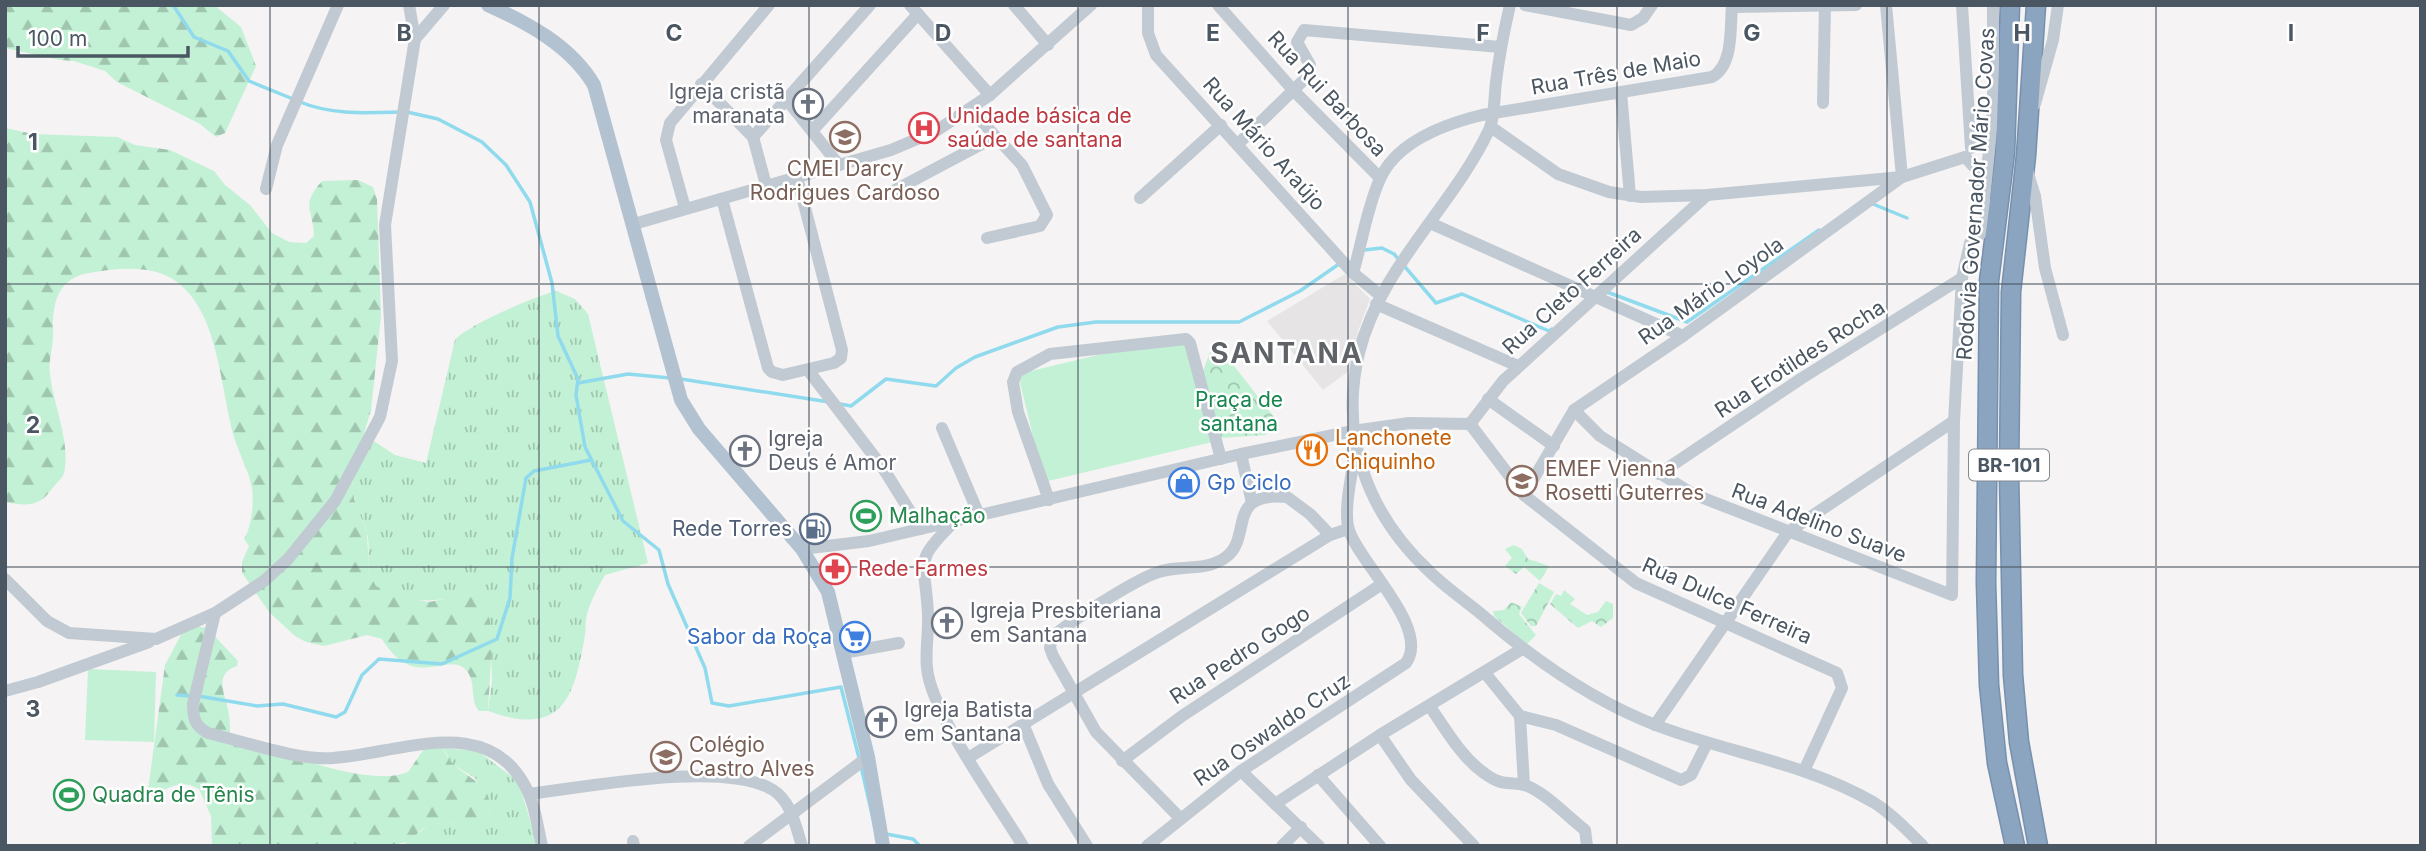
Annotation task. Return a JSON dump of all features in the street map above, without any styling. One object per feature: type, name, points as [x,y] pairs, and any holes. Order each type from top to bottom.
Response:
[{"type":"highway","name":"Rodovia Governador Mário Covas","points":[[2010,5],[2005,153],[1992,250],[1987,346],[1988,658],[1997,762],[2015,846]]},
{"type":"highway","name":"Rodovia Governador Mário Covas","points":[[2036,5],[2028,133],[2011,292],[2011,602],[2019,742],[2038,846]]},
{"type":"highway","points":[[2009,846],[2010,825]]},
{"type":"main road","points":[[488,5],[513,16],[559,46],[586,71],[600,101],[663,343],[685,410],[802,549],[831,601],[868,757],[883,846]]},
{"type":"street","points":[[266,190],[277,145],[338,5]]},
{"type":"street","points":[[5,691],[38,682],[156,639],[215,613],[264,581],[335,501],[380,417],[392,360],[385,225],[415,39],[409,5]]},
{"type":"street","points":[[415,39],[444,5]]},
{"type":"street","points":[[685,208],[666,140],[670,123],[769,5]]},
{"type":"street","points":[[753,137],[870,5]]},
{"type":"street","points":[[1014,5],[1048,45]]},
{"type":"street","points":[[634,224],[914,141],[936,131],[990,95],[1091,5]]},
{"type":"street","name":"Rua Mário Araújo","points":[[1148,5],[1148,33],[1156,55],[1239,143],[1378,300],[1518,366]]},
{"type":"street","name":"Rua Rui Barbosa","points":[[1218,5],[1294,91],[1380,178]]},
{"type":"street","points":[[1510,5],[1500,47],[1491,121],[1430,223],[1378,300],[1359,354],[1353,431],[1356,453],[1371,493],[1408,549],[1429,572],[1522,649],[1586,691],[1655,725],[1707,743],[1760,755],[1804,771],[1874,803],[1923,846]]},
{"type":"street","points":[[1525,5],[1631,25],[1643,18],[1652,5]]},
{"type":"street","points":[[1732,6],[1856,5]]},
{"type":"street","points":[[1886,5],[1902,177]]},
{"type":"street","points":[[1962,5],[1968,153],[1982,179],[1992,250]]},
{"type":"street","points":[[1984,200],[1993,110],[1993,5]]},
{"type":"street","name":"Rodovia Governador Mário Covas","points":[[2028,133],[2053,40],[2058,5]]},
{"type":"street","name":"Rua Três de Maio","points":[[1380,178],[1394,159],[1429,133],[1447,124],[1491,121],[1719,73],[1727,54],[1732,6]]},
{"type":"street","points":[[1823,103],[1825,6]]},
{"type":"street","points":[[813,130],[914,10],[990,95]]},
{"type":"street","points":[[1239,143],[1294,91],[1311,68],[1297,43],[1304,30],[1500,47]]},
{"type":"street","points":[[701,84],[753,137],[766,185]]},
{"type":"street","points":[[1621,93],[1630,195]]},
{"type":"street","points":[[787,100],[839,164]]},
{"type":"street","points":[[971,110],[1022,165],[1047,215],[1040,226],[988,238]]},
{"type":"street","points":[[1491,121],[1558,174],[1588,186],[1630,195],[1707,195],[1902,177],[1968,153],[1993,110]]},
{"type":"street","points":[[1140,198],[1222,125]]},
{"type":"street","points":[[894,190],[995,137]]},
{"type":"street","points":[[2025,163],[2035,196],[2045,268],[2063,335]]},
{"type":"street","points":[[722,199],[766,362],[772,372],[783,375],[834,363],[841,358],[842,350],[797,177]]},
{"type":"street","name":"Rua Mário Loyola","points":[[1524,495],[1574,410],[1683,336],[1902,177]]},
{"type":"street","points":[[1353,272],[1380,178]]},
{"type":"street","name":"Rua Cleto Ferreira","points":[[1470,424],[1518,366],[1707,195]]},
{"type":"street","points":[[1430,223],[1683,336]]},
{"type":"street","points":[[1655,725],[1788,532],[1954,421],[1962,278],[1969,243],[1989,226]]},
{"type":"street","name":"Rua Erotildes Rocha","points":[[1659,474],[1802,378],[1962,278]]},
{"type":"street","points":[[1049,500],[1018,412],[1013,382],[1020,369],[1050,354],[1186,339],[1190,344],[1221,459]]},
{"type":"street","points":[[808,370],[883,468],[921,529]]},
{"type":"street","points":[[1488,399],[1554,446]]},
{"type":"street","name":"Rua Adelino Suave","points":[[1574,410],[1600,436],[1659,474],[1723,508],[1952,595],[1954,421]]},
{"type":"street","points":[[802,549],[869,541],[1241,454],[1353,431],[1409,423],[1470,424]]},
{"type":"street","name":"Rua Dulce Ferreira","points":[[1470,424],[1491,456],[1524,495],[1636,583],[1837,673],[1842,688],[1804,771]]},
{"type":"street","points":[[942,428],[979,514]]},
{"type":"street","points":[[1356,453],[1349,490],[1348,529],[1382,584]]},
{"type":"street","points":[[1241,454],[1252,503]]},
{"type":"street","points":[[1180,818],[1096,732],[1050,648],[1052,637],[1153,574],[1184,565],[1212,565],[1228,555],[1236,543],[1243,517],[1252,503],[1267,497],[1287,497],[1310,514],[1330,535]]},
{"type":"street","points":[[956,520],[930,547],[923,562],[929,623],[927,668],[936,696],[968,758],[1023,846]]},
{"type":"street","points":[[968,758],[1024,726],[1330,535],[1348,529]]},
{"type":"street","points":[[5,579],[47,621],[69,633],[156,639]]},
{"type":"street","name":"Rua Oswaldo Cruz","points":[[1147,846],[1241,771],[1406,663],[1413,645],[1407,625],[1382,584]]},
{"type":"street","name":"Rua Pedro Gogo","points":[[1122,761],[1182,716],[1382,584]]},
{"type":"street","points":[[215,613],[194,704],[195,723],[208,733],[330,759],[418,744],[463,742],[508,764],[529,794],[542,846]]},
{"type":"street","points":[[843,653],[899,643]]},
{"type":"street","points":[[1275,804],[1380,735],[1522,649]]},
{"type":"street","points":[[1485,673],[1520,716],[1556,726],[1681,780],[1691,775],[1707,743]]},
{"type":"street","points":[[1430,707],[1465,755],[1483,773],[1506,785],[1524,785],[1548,800],[1585,830],[1587,846]]},
{"type":"street","points":[[1520,716],[1524,785]]},
{"type":"street","points":[[1024,726],[1048,784],[1087,846]]},
{"type":"street","points":[[1380,735],[1418,788],[1474,846]]},
{"type":"street","points":[[749,846],[868,757]]},
{"type":"street","points":[[1241,771],[1319,846]]},
{"type":"street","points":[[1318,775],[1380,846]]},
{"type":"street","points":[[529,794],[673,777],[713,776],[774,790],[791,812],[802,846]]},
{"type":"street","points":[[1282,846],[1301,827]]},
{"type":"shaded area","points":[[1345,274],[1370,299],[1358,331],[1353,368],[1323,390],[1267,321]]},
{"type":"green space","points":[[5,5],[214,5],[241,27],[256,66],[225,133],[216,137],[200,124],[117,82],[105,71],[74,61],[5,48]]},
{"type":"green space","points":[[5,128],[33,134],[117,137],[135,145],[170,150],[214,171],[225,185],[250,205],[272,233],[289,242],[306,243],[314,236],[309,207],[311,196],[322,181],[358,180],[373,187],[377,199],[381,316],[371,410],[352,474],[354,499],[367,533],[369,574],[376,586],[395,596],[429,602],[465,595],[475,596],[483,605],[490,620],[492,642],[488,711],[479,711],[476,707],[469,675],[459,665],[418,667],[407,664],[394,655],[382,639],[367,635],[324,646],[306,642],[295,636],[269,612],[242,573],[242,562],[249,546],[244,539],[252,514],[252,488],[236,443],[211,335],[192,296],[168,276],[146,270],[111,270],[79,276],[64,286],[54,311],[50,368],[65,449],[64,473],[42,500],[26,504],[5,502]]},
{"type":"green space","points":[[556,291],[575,299],[588,314],[648,563],[605,575],[587,614],[581,658],[575,678],[569,695],[560,708],[548,716],[513,718],[488,711],[492,682],[490,620],[474,596],[433,600],[401,599],[388,595],[377,587],[370,576],[368,538],[355,502],[353,473],[363,434],[395,455],[426,463],[455,340],[486,320]]},
{"type":"green space","points":[[1186,334],[1212,442],[1044,482],[1018,374]]},
{"type":"green space","name":"Praça de santana","points":[[1210,352],[1224,353],[1274,417],[1266,435],[1219,438],[1202,374]]},
{"type":"green space","points":[[1514,545],[1522,549],[1528,559],[1549,566],[1540,581],[1524,567],[1516,574],[1505,566],[1512,558],[1505,549]]},
{"type":"green space","points":[[1539,583],[1554,592],[1536,626],[1531,626],[1521,613]]},
{"type":"green space","points":[[1564,590],[1575,599],[1570,604],[1587,615],[1598,612],[1606,601],[1613,604],[1613,618],[1601,627],[1592,621],[1578,628],[1550,604],[1556,594],[1561,596]]},
{"type":"green space","points":[[1511,602],[1522,607],[1519,614],[1536,635],[1527,644],[1494,616],[1493,611],[1504,610]]},
{"type":"green space","points":[[195,626],[207,628],[238,661],[237,666],[225,674],[223,680],[230,736],[320,765],[369,775],[390,776],[408,772],[424,749],[443,748],[454,765],[482,788],[491,809],[484,820],[435,824],[419,832],[413,840],[391,846],[212,846],[211,816],[199,789],[181,784],[154,795],[148,790],[165,665],[182,633]]},
{"type":"green space","points":[[88,669],[156,672],[154,742],[85,740]]},
{"type":"green space","points":[[443,748],[478,751],[511,776],[520,787],[538,846],[391,846],[404,844],[430,824],[484,820],[491,809],[475,778],[452,764]]},
{"type":"waterway","points":[[173,5],[194,37],[228,51],[249,81],[293,99]]},
{"type":"waterway","points":[[300,102],[336,111],[399,112]]},
{"type":"waterway","points":[[407,112],[438,119],[482,142],[506,165],[530,202],[552,283],[558,336],[578,379],[576,395],[585,447],[623,521],[659,550],[668,584],[705,668],[712,703],[729,706],[841,687],[859,758]]},
{"type":"waterway","points":[[1873,204],[1907,218]]},
{"type":"waterway","points":[[1607,292],[1687,322],[1819,230]]},
{"type":"waterway","points":[[1364,250],[1382,248],[1394,254],[1436,303],[1462,294],[1549,331],[1552,329]]},
{"type":"waterway","points":[[840,404],[851,406],[886,379],[936,386],[956,368],[975,357],[1058,327],[1096,322],[1239,322],[1300,291],[1339,264]]},
{"type":"waterway","points":[[578,383],[628,374],[670,378]]},
{"type":"waterway","points":[[681,379],[829,402]]},
{"type":"waterway","points":[[198,696],[257,706],[283,704],[336,717],[345,712],[362,675],[379,659],[442,664],[497,639],[510,598],[512,558],[526,478],[534,471],[591,460]]},
{"type":"waterway","points":[[177,695],[190,696]]},
{"type":"waterway","points":[[861,766],[876,832]]},
{"type":"waterway","points":[[886,834],[913,839],[920,846]]},
{"type":"place","name":"Igreja cristã maranata","points":[[808,104]]},
{"type":"place","name":"Unidade básica de saúde de santana","points":[[924,128]]},
{"type":"place","name":"CMEI Darcy Rodrigues Cardoso","points":[[845,137]]},
{"type":"place","name":"Lanchonete Chiquinho","points":[[1312,450]]},
{"type":"place","name":"Igreja Deus é Amor","points":[[745,451]]},
{"type":"place","name":"EMEF Vienna Rosetti Guterres","points":[[1522,481]]},
{"type":"place","name":"Gp Ciclo","points":[[1184,483]]},
{"type":"place","name":"Malhação","points":[[866,516]]},
{"type":"place","name":"Rede Torres","points":[[815,529]]},
{"type":"place","name":"Rede Farmes","points":[[835,569]]},
{"type":"place","name":"Igreja Presbiteriana em Santana","points":[[947,623]]},
{"type":"place","name":"Sabor da Roça","points":[[855,637]]},
{"type":"place","name":"Igreja Batista em Santana","points":[[881,722]]},
{"type":"place","name":"Colégio Castro Alves","points":[[666,757]]},
{"type":"place","name":"Quadra de Tênis","points":[[69,795]]},
{"type":"district","name":"SANTANA","points":[[1287,353]]}]
